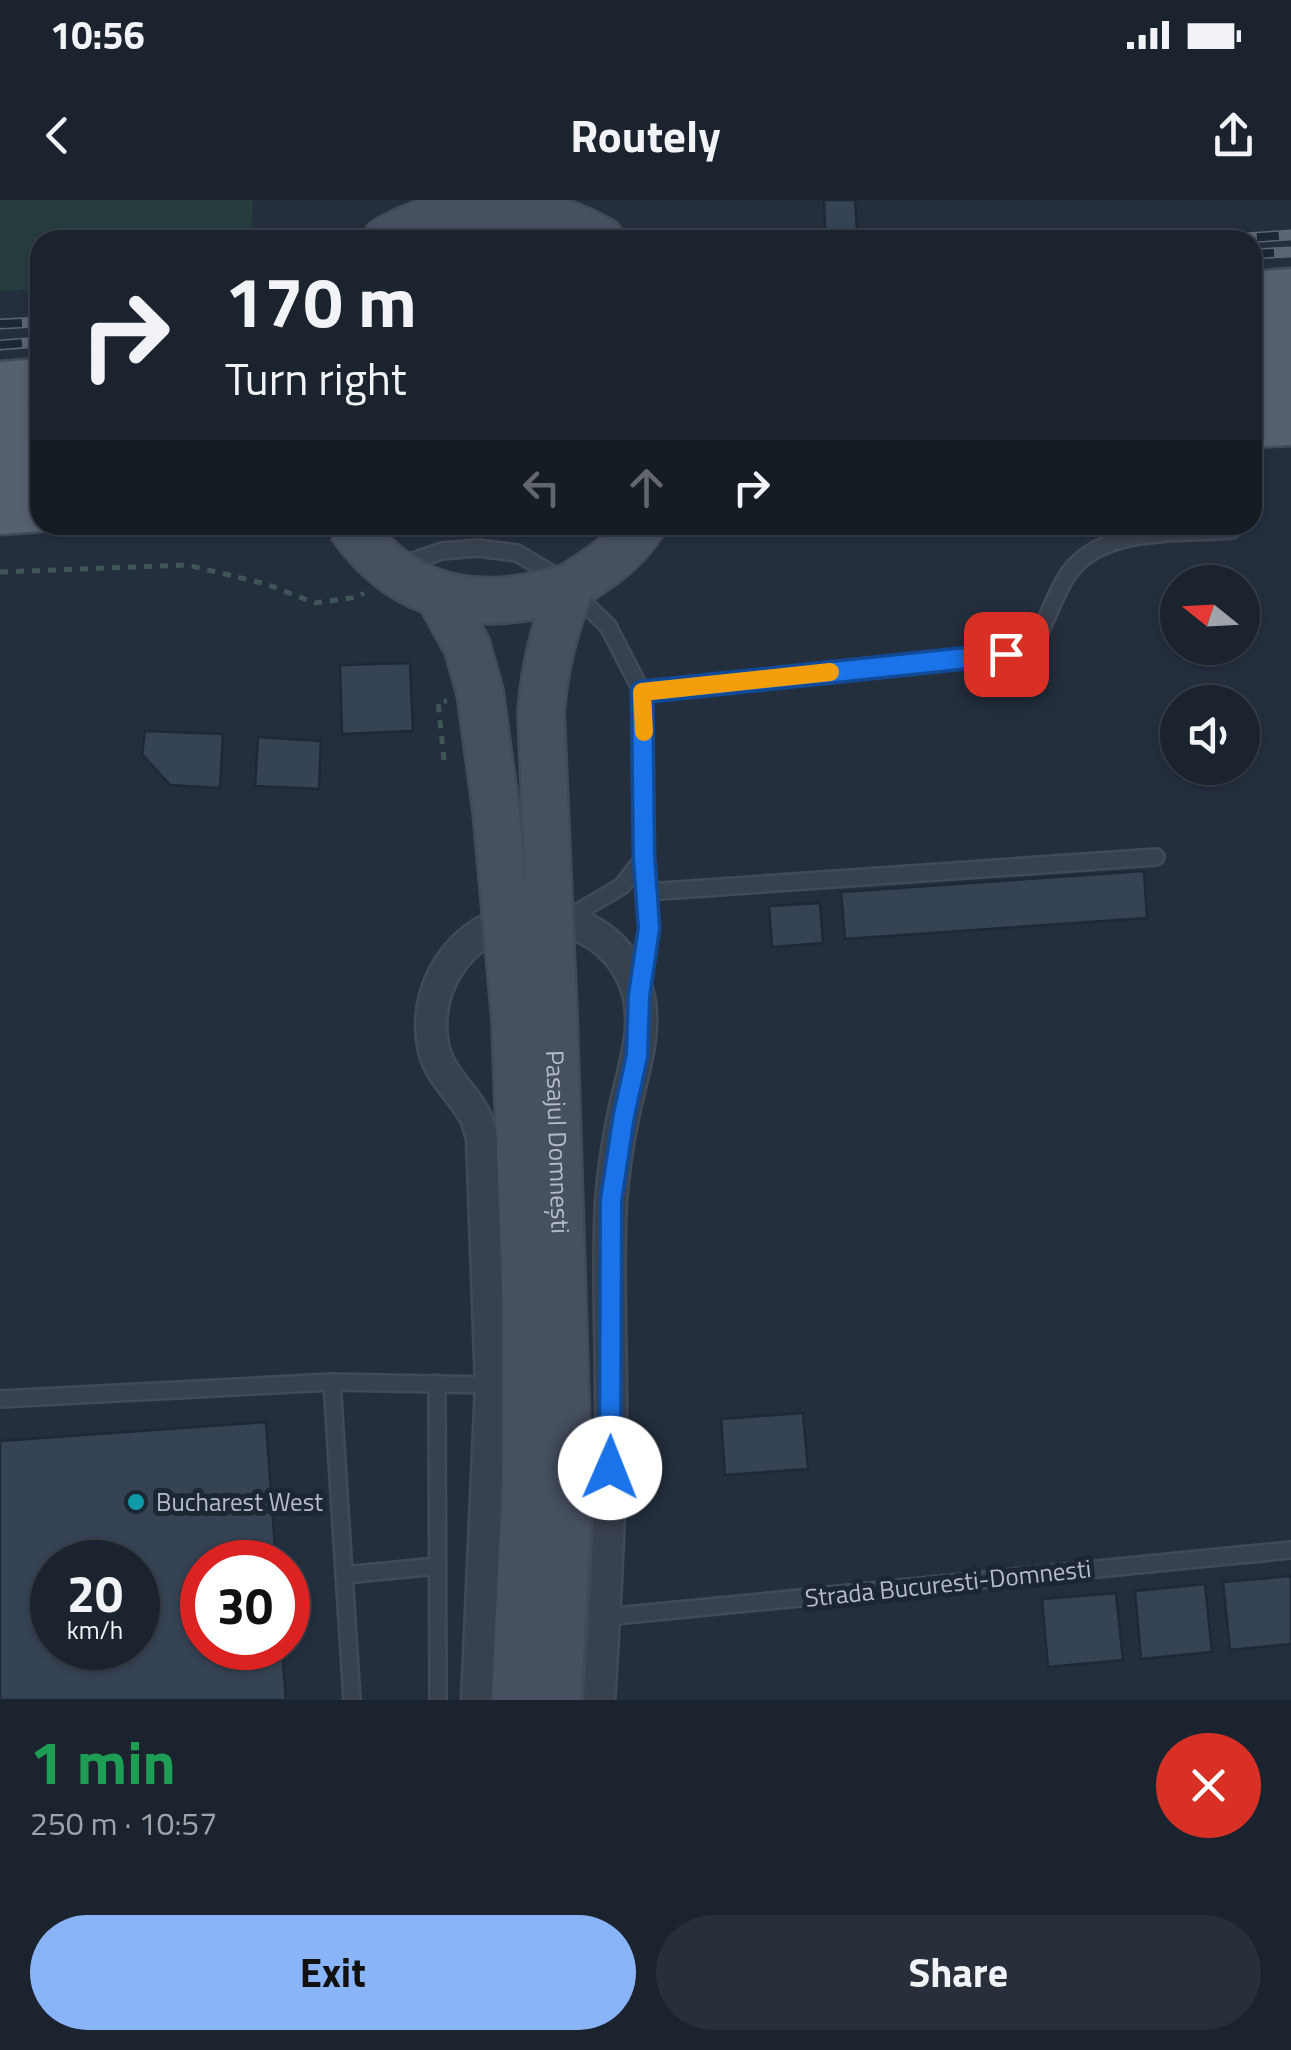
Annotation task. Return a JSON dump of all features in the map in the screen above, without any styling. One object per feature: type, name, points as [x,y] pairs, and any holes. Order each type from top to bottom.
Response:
[{"type":"main road","points":[[402,223],[464,202],[511,201],[578,221]]},
{"type":"main road","points":[[1262,295],[1291,294]]},
{"type":"main road","points":[[1262,342],[1291,340]]},
{"type":"main road","points":[[1263,411],[1291,379]]},
{"type":"main road","points":[[0,387],[30,385]]},
{"type":"main road","points":[[0,430],[30,428]]},
{"type":"main road","points":[[0,470],[30,468]]},
{"type":"main road","points":[[0,509],[30,507]]},
{"type":"main road","name":"Pasajul Domnești","points":[[357,535],[386,563],[440,597],[490,603],[533,599],[570,587],[606,564],[635,535]]},
{"type":"main road","name":"Pasajul Domnești","points":[[514,1700],[525,1494],[525,1300],[541,712],[550,640],[570,587]]},
{"type":"main road","name":"Pasajul Domnești","points":[[440,597],[467,646],[480,692],[496,810],[535,1018],[569,1500],[558,1700]]},
{"type":"street","points":[[478,1700],[490,1384],[482,1138],[474,1116],[439,1065],[432,1044],[433,1003],[446,970],[484,929],[510,920],[538,918],[588,928],[613,946],[628,968],[639,996],[637,1056],[611,1200],[611,1430],[599,1700]]},
{"type":"lane","points":[[642,692],[1006,654],[1037,639],[1068,576],[1084,556],[1118,540],[1175,535]]},
{"type":"lane","points":[[413,562],[442,551],[478,548],[517,553],[557,577],[608,626],[642,692],[649,928],[639,996]]},
{"type":"lane","points":[[563,920],[622,886],[644,857]]},
{"type":"lane","points":[[647,892],[1156,857]]},
{"type":"lane","points":[[0,1399],[332,1382],[490,1384]]},
{"type":"lane","points":[[332,1382],[352,1700]]},
{"type":"lane","points":[[437,1383],[438,1700]]},
{"type":"lane","name":"Strada Bucuresti-Domnesti","points":[[605,1617],[1291,1550]]},
{"type":"lane","points":[[344,1574],[437,1566]]},
{"type":"path","points":[[0,572],[187,565],[266,584],[315,602],[358,597],[413,562]]},
{"type":"green space","points":[[0,200],[253,200],[252,230],[30,230],[30,290],[0,291]]},
{"type":"building","points":[[824,200],[855,200],[857,230],[825,230]]},
{"type":"building","points":[[410,663],[413,731],[342,734],[340,665]]},
{"type":"building","points":[[145,731],[223,734],[220,788],[170,785],[142,754]]},
{"type":"building","points":[[258,737],[321,741],[319,789],[255,786]]},
{"type":"building","points":[[1144,871],[1147,918],[845,939],[841,892]]},
{"type":"building","points":[[820,903],[823,943],[772,947],[769,906]]},
{"type":"building","points":[[803,1413],[808,1469],[725,1475],[721,1419]]},
{"type":"building","name":"Bucharest West","points":[[266,1422],[274,1540],[180,1540],[180,1670],[284,1670],[286,1700],[0,1700],[0,1441]]},
{"type":"building","points":[[1291,1576],[1291,1644],[1230,1650],[1223,1582]]},
{"type":"building","points":[[1205,1584],[1212,1652],[1141,1659],[1135,1591]]},
{"type":"building","points":[[1116,1593],[1123,1660],[1048,1667],[1042,1599]]},
{"type":"railway","points":[[1262,237],[1291,235]]},
{"type":"railway","points":[[1262,253],[1291,252]]},
{"type":"railway","points":[[0,324],[30,322]]},
{"type":"railway","points":[[0,345],[30,343]]},
{"type":"slow traffic","points":[[644,732],[642,692],[830,672]]},
{"type":"place","name":"Bucharest West","points":[[136,1502]]},
{"type":"route","points":[[610,1468],[611,1200],[637,1056],[639,996],[649,928],[642,692],[1006,654]]}]
